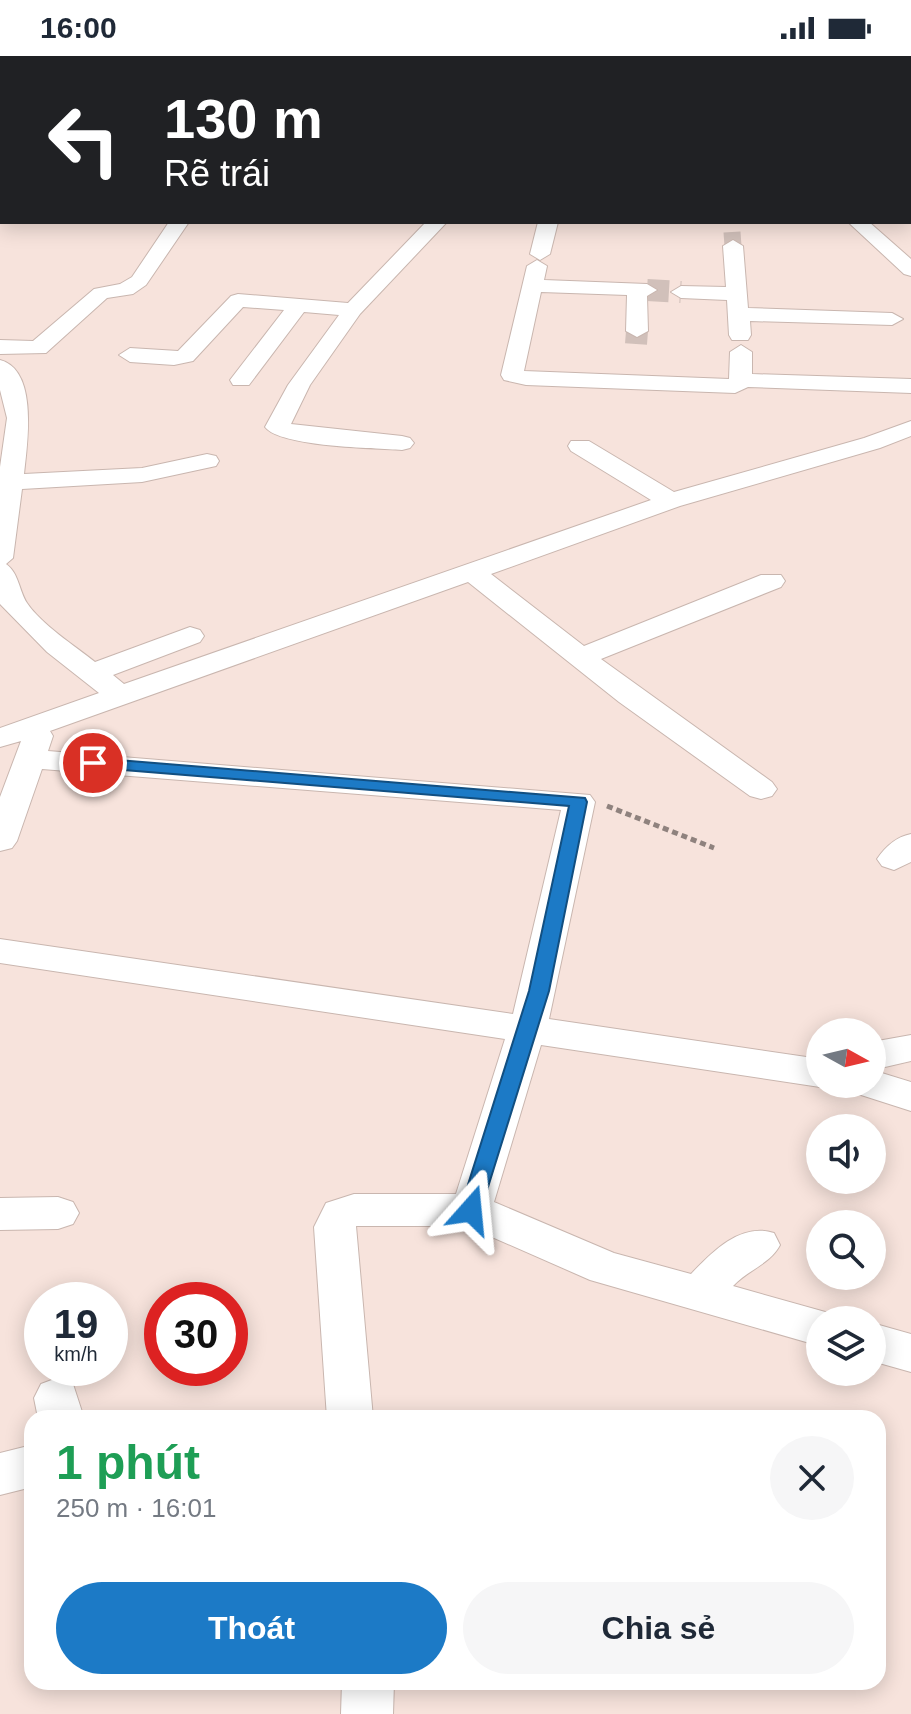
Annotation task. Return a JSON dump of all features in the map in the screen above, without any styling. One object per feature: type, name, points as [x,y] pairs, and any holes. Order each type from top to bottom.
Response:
[{"type":"street","points":[[0,347],[38,348],[101,293],[128,289],[139,281],[178,224]]},
{"type":"street","points":[[402,443],[296,433],[277,427],[299,385],[353,310],[435,224]]},
{"type":"street","points":[[547,224],[512,375],[526,378],[735,386],[740,380],[739,324],[731,233]]},
{"type":"street","points":[[864,227],[897,230]]},
{"type":"street","points":[[864,227],[903,254],[911,270]]},
{"type":"street","points":[[536,269],[642,290],[637,338],[637,383]]},
{"type":"street","points":[[681,292],[739,324],[892,319]]},
{"type":"street","points":[[130,355],[185,356],[238,300],[353,310]]},
{"type":"street","points":[[241,380],[299,305]]},
{"type":"street","points":[[0,367],[8,377],[19,418],[0,558]]},
{"type":"street","points":[[740,380],[911,386]]},
{"type":"street","points":[[16,738],[120,695],[671,501],[872,443],[911,428]]},
{"type":"street","points":[[580,446],[671,501]]},
{"type":"street","points":[[8,482],[142,475],[207,461]]},
{"type":"street","points":[[0,571],[15,607],[57,646],[120,695]]},
{"type":"street","points":[[471,571],[581,657],[761,789]]},
{"type":"street","points":[[581,657],[771,581]]},
{"type":"street","points":[[92,673],[190,636]]},
{"type":"street","points":[[16,738],[579,802],[539,991],[471,1210]]},
{"type":"street","points":[[0,841],[16,738]]},
{"type":"street","points":[[0,951],[806,1071]]},
{"type":"street","points":[[886,1053],[911,1048]]},
{"type":"street","points":[[886,1089],[911,1097]]},
{"type":"street","points":[[349,1410],[335,1227],[341,1214],[354,1210],[471,1210],[605,1268],[806,1324]]},
{"type":"street","points":[[0,1214],[58,1213]]},
{"type":"street","points":[[700,1294],[728,1263],[759,1245]]},
{"type":"street","points":[[886,1346],[911,1353]]},
{"type":"street","points":[[0,1474],[24,1468]]},
{"type":"street","points":[[367,1714],[368,1690]]},
{"type":"path","points":[[579,802],[607,806],[714,848]]},
{"type":"tunnel","points":[[732,232],[733,246]]},
{"type":"tunnel","points":[[647,290],[681,292]]},
{"type":"tunnel","points":[[636,344],[637,331]]},
{"type":"route","points":[[93,763],[579,802],[539,991],[471,1210]]}]
